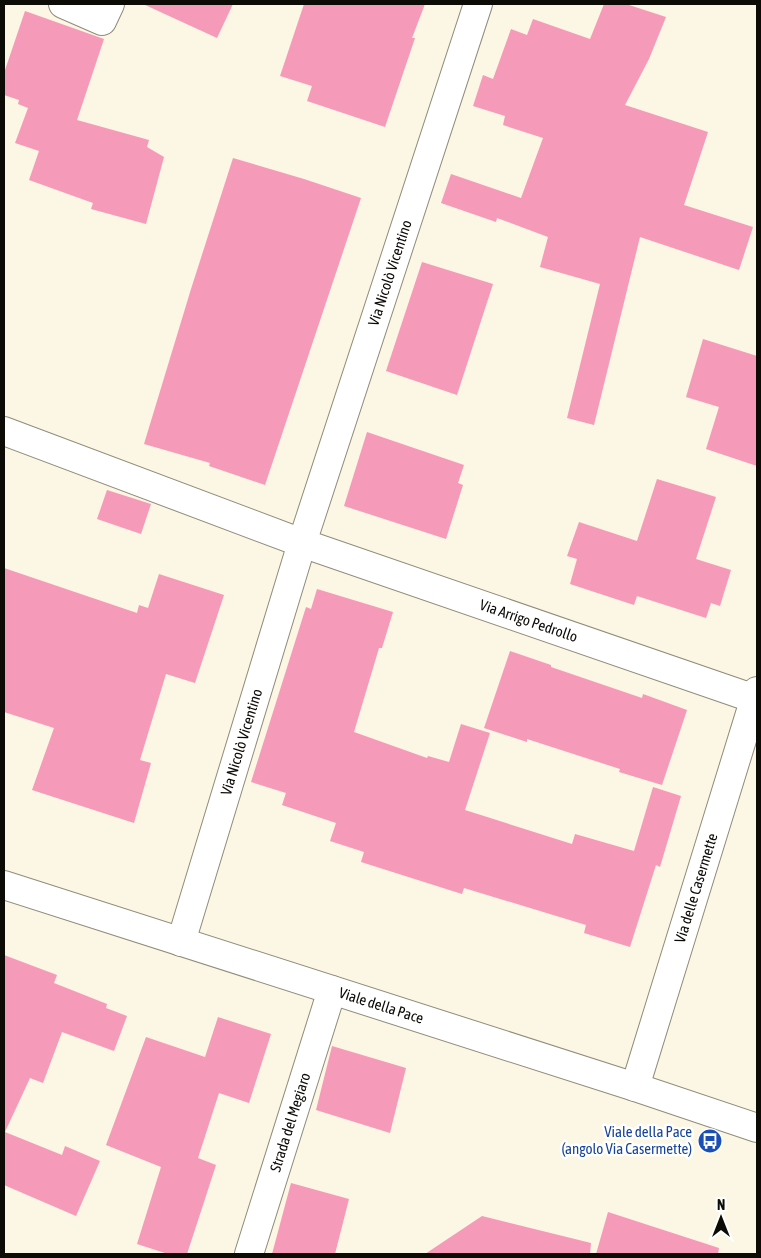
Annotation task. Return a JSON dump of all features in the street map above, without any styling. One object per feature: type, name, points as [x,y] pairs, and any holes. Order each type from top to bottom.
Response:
[{"type":"street","points":[[62,4],[102,21],[110,4]]},
{"type":"street","name":"Via Nicolò Vicentino","points":[[181,942],[302,543],[478,4]]},
{"type":"street","points":[[4,431],[302,543]]},
{"type":"street","name":"Via Arrigo Pedrollo","points":[[302,543],[756,695]]},
{"type":"street","name":"Via delle Casermette","points":[[635,1087],[756,695]]},
{"type":"street","name":"Viale della Pace","points":[[4,886],[635,1087],[757,1128]]},
{"type":"street","name":"Strada del Megiaro","points":[[249,1254],[332,990]]},
{"type":"building","points":[[143,4],[233,4],[217,38]]},
{"type":"building","points":[[304,4],[425,4],[412,38],[415,38],[385,127],[307,101],[312,86],[280,76]]},
{"type":"building","points":[[604,4],[626,4],[666,17],[649,59],[625,105],[708,132],[684,205],[753,227],[739,270],[640,237],[594,425],[567,418],[600,284],[540,267],[548,237],[497,218],[496,222],[441,203],[451,174],[521,198],[543,138],[503,125],[505,116],[473,106],[483,75],[493,79],[511,29],[527,35],[533,19],[590,39]]},
{"type":"building","points":[[25,11],[104,39],[77,120],[149,140],[147,147],[164,157],[146,224],[91,209],[93,203],[29,180],[39,151],[15,143],[28,108],[18,104],[19,100],[4,95],[4,73]]},
{"type":"building","points":[[233,158],[361,198],[265,485],[209,466],[210,463],[144,444]]},
{"type":"building","points":[[422,262],[493,284],[457,395],[386,371]]},
{"type":"building","points":[[703,339],[757,356],[757,466],[706,449],[719,407],[686,397]]},
{"type":"building","points":[[367,432],[464,465],[458,483],[463,485],[446,539],[344,506]]},
{"type":"building","points":[[657,479],[716,497],[696,559],[731,570],[720,606],[711,603],[706,618],[637,596],[634,605],[570,584],[577,559],[567,556],[579,522],[637,541]]},
{"type":"building","points":[[107,490],[151,504],[141,534],[97,519]]},
{"type":"building","points":[[4,568],[137,613],[139,605],[148,608],[159,574],[224,595],[195,683],[166,674],[140,760],[151,763],[134,823],[32,790],[54,728],[4,712]]},
{"type":"building","points":[[317,589],[393,612],[382,648],[379,648],[354,732],[427,758],[428,756],[449,762],[461,724],[490,733],[465,810],[572,844],[575,834],[634,851],[653,787],[681,796],[660,867],[656,865],[630,947],[584,933],[586,925],[464,888],[462,894],[361,862],[364,852],[330,841],[336,823],[282,805],[286,793],[251,782],[306,607],[311,609]]},
{"type":"building","points":[[510,651],[642,698],[643,694],[687,710],[662,785],[619,772],[620,769],[527,739],[527,742],[484,728]]},
{"type":"building","points":[[4,955],[57,975],[54,983],[107,1004],[106,1008],[127,1016],[114,1051],[62,1032],[43,1083],[30,1078],[5,1132],[62,1155],[65,1146],[100,1161],[76,1216],[4,1185]]},
{"type":"building","points":[[218,1017],[271,1034],[249,1103],[219,1093],[198,1158],[216,1165],[187,1254],[168,1254],[137,1244],[161,1167],[106,1145],[146,1037],[205,1057]]},
{"type":"building","points":[[332,1046],[406,1068],[390,1133],[316,1110]]},
{"type":"building","points":[[291,1183],[349,1199],[335,1254],[272,1254]]},
{"type":"building","points":[[608,1212],[719,1248],[718,1254],[596,1254]]},
{"type":"building","points":[[482,1216],[591,1243],[590,1254],[425,1254]]},
{"type":"place","name":"Viale della Pace (angolo Via Casermette)","points":[[710,1141]]}]
